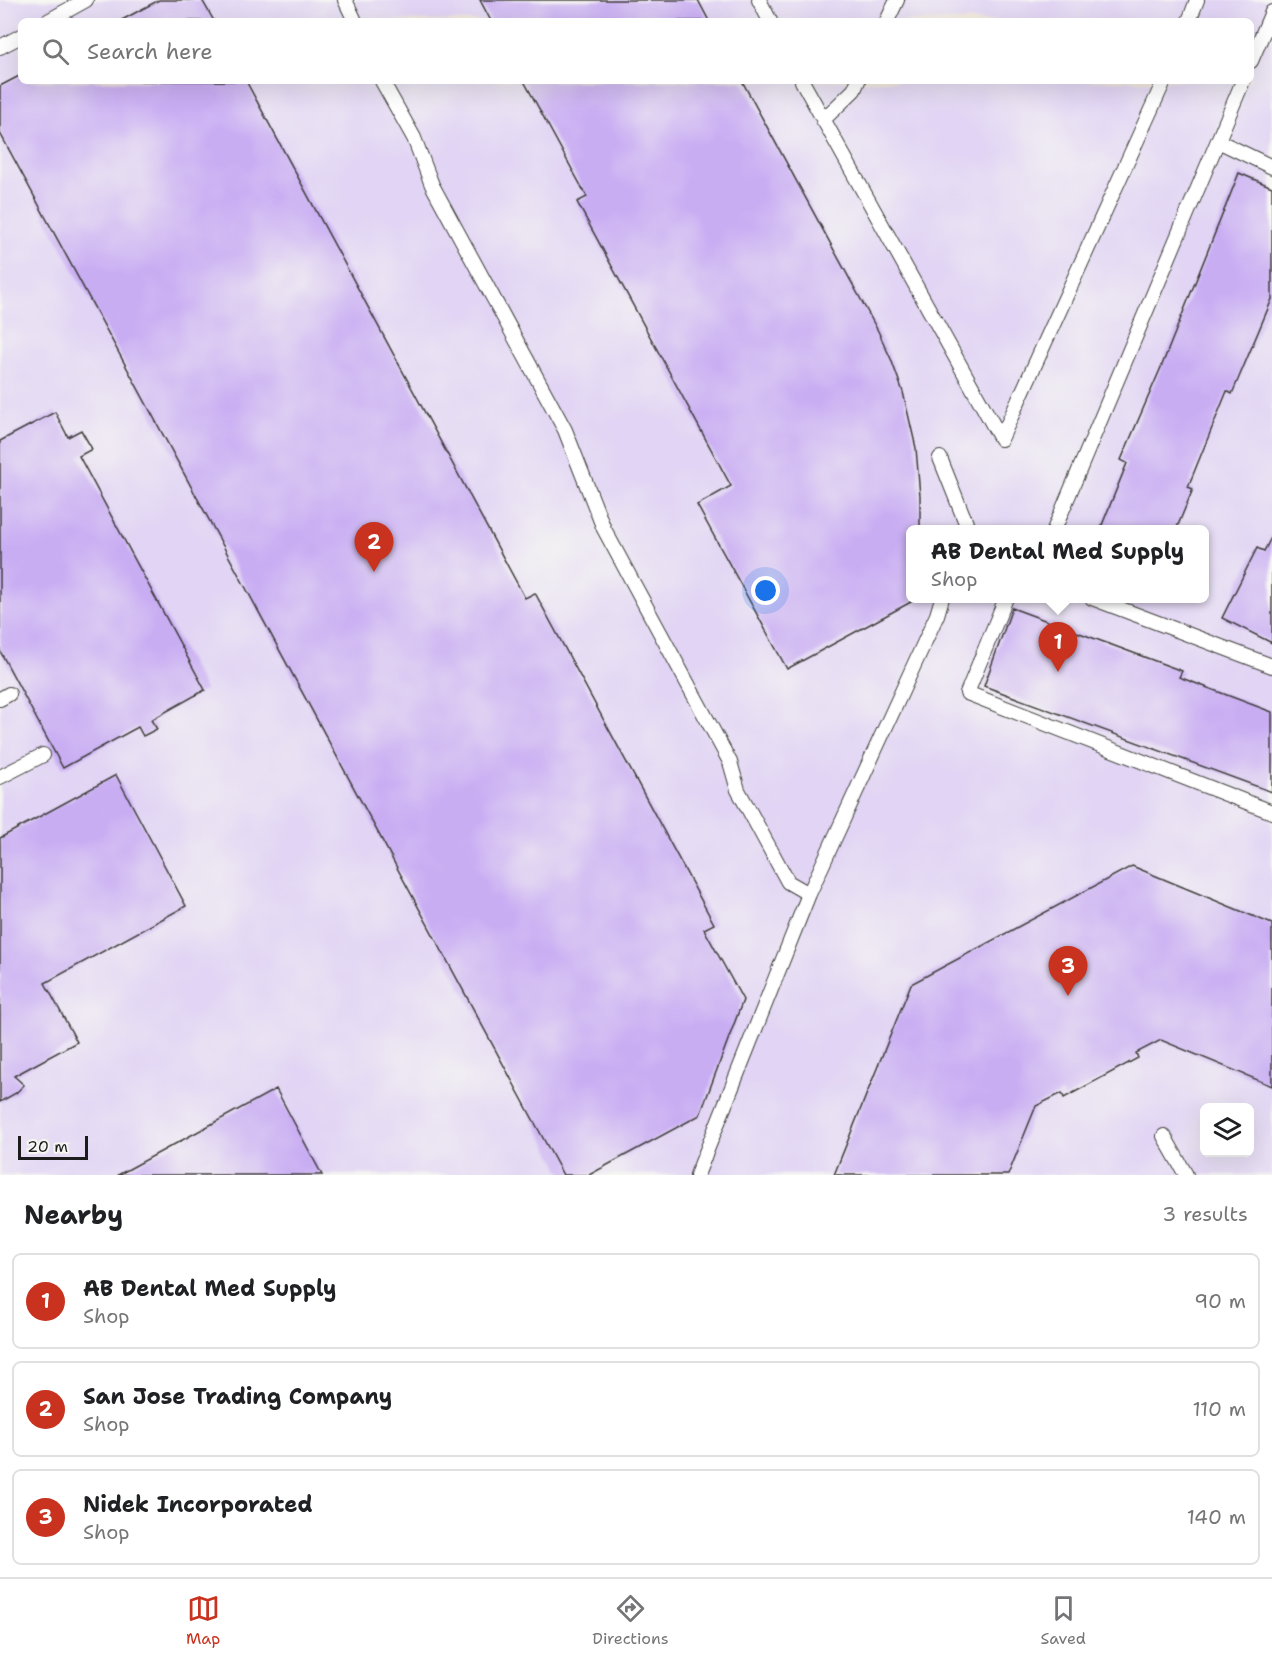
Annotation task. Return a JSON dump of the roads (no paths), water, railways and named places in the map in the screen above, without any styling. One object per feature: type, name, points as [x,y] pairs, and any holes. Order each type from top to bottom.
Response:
[{"type":"lane","points":[[53,18],[86,0]]},
{"type":"lane","points":[[345,0],[354,18]]},
{"type":"lane","points":[[759,0],[768,18]]},
{"type":"lane","points":[[888,18],[897,0]]},
{"type":"lane","points":[[1190,18],[1197,0]]},
{"type":"lane","points":[[1254,54],[1272,12]]},
{"type":"lane","points":[[0,47],[18,38]]},
{"type":"lane","points":[[384,84],[414,138],[432,185],[565,430],[604,530],[730,762],[738,790],[788,882],[809,894]]},
{"type":"lane","points":[[804,84],[1001,439],[1163,84]]},
{"type":"lane","points":[[823,120],[854,90],[857,84]]},
{"type":"lane","points":[[1056,525],[1242,84]]},
{"type":"lane","points":[[1218,141],[1272,167]]},
{"type":"lane","points":[[940,458],[966,525]]},
{"type":"lane","points":[[697,1175],[809,894],[941,603]]},
{"type":"lane","points":[[1004,603],[967,693],[1272,812]]},
{"type":"lane","points":[[1105,603],[1272,666]]},
{"type":"lane","points":[[0,777],[43,755]]},
{"type":"lane","points":[[1164,1136],[1186,1175]]},
{"type":"place","name":"San Jose Trading Company","points":[[374,572]]},
{"type":"place","name":"AB Dental Med Supply","points":[[1058,672]]},
{"type":"place","name":"Nidek Incorporated","points":[[1068,996]]}]
